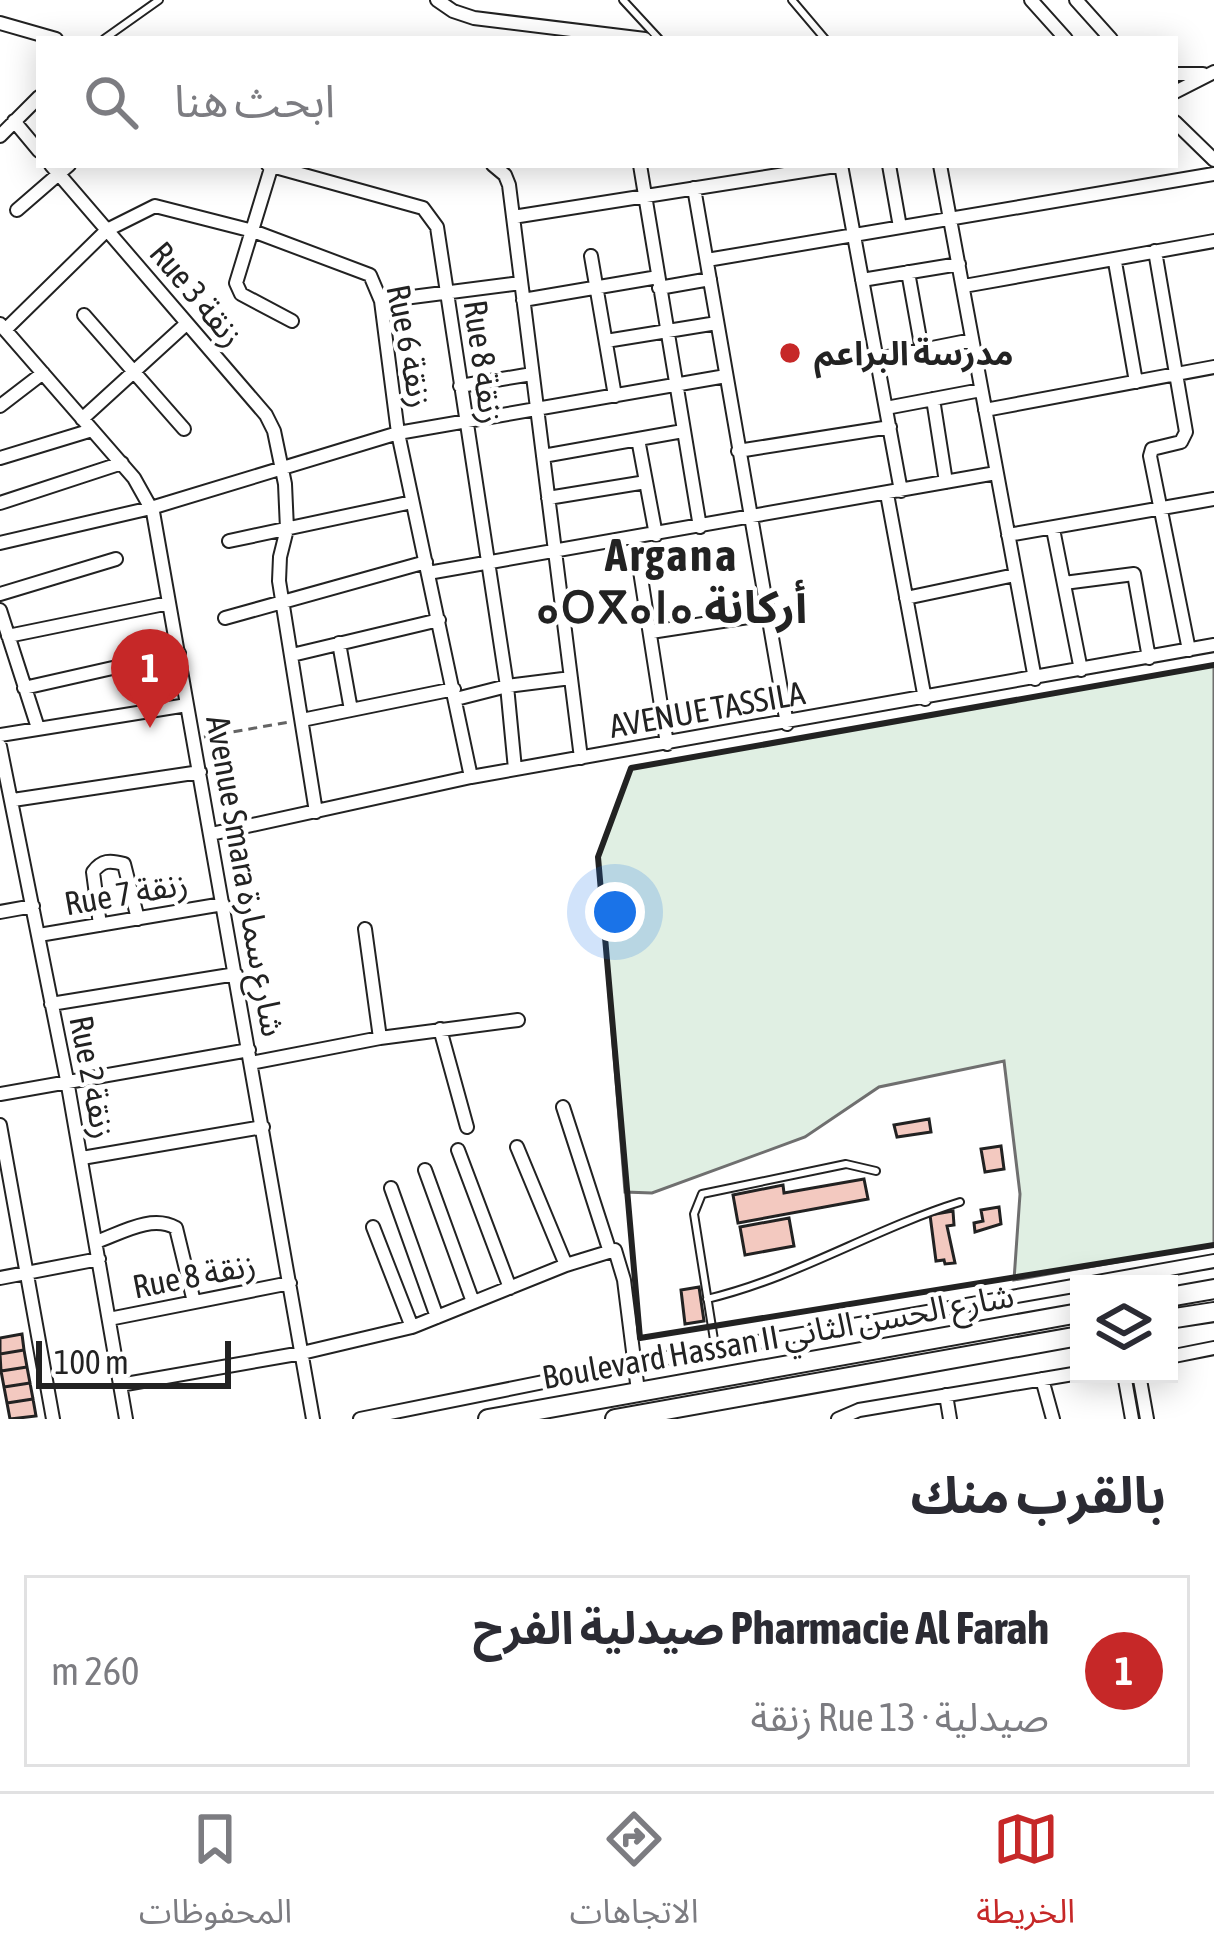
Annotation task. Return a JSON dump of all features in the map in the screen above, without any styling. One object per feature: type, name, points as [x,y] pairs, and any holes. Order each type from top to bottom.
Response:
[{"type":"main road","points":[[1178,1296],[1214,1289]]},
{"type":"main road","points":[[1178,1318],[1214,1312]]},
{"type":"main road","name":"Boulevard Hassan II شارع الحسن الثاني","points":[[488,1419],[1070,1315]]},
{"type":"main road","name":"Boulevard Hassan II شارع الحسن الثاني","points":[[615,1419],[723,1409],[1070,1338]]},
{"type":"street","points":[[437,0],[474,18],[614,36]]},
{"type":"street","points":[[1031,0],[1063,36]]},
{"type":"street","points":[[1076,0],[1108,36]]},
{"type":"street","points":[[0,23],[46,36]]},
{"type":"street","points":[[1178,74],[1209,73]]},
{"type":"street","points":[[1178,90],[1209,73]]},
{"type":"street","points":[[0,136],[36,100]]},
{"type":"street","points":[[14,122],[36,148]]},
{"type":"street","points":[[1178,125],[1214,160]]},
{"type":"street","points":[[17,210],[59,168]]},
{"type":"street","name":"Rue 3 زنقة","points":[[59,168],[185,325],[266,415],[283,468],[287,529],[279,568],[316,812]]},
{"type":"street","points":[[270,168],[236,283],[242,294],[292,321]]},
{"type":"street","name":"Rue 8 زنقة","points":[[282,168],[423,208],[436,227],[507,686],[515,769]]},
{"type":"street","points":[[496,168],[508,180],[581,758]]},
{"type":"street","points":[[640,168],[700,527]]},
{"type":"street","points":[[513,217],[694,188],[745,172],[800,168]]},
{"type":"street","points":[[843,168],[890,427],[906,598],[925,700]]},
{"type":"street","points":[[890,168],[900,227]]},
{"type":"street","points":[[941,168],[1034,680]]},
{"type":"street","points":[[707,260],[1214,175]]},
{"type":"street","points":[[694,188],[787,724]]},
{"type":"street","name":"Rue 6 زنقة","points":[[3,327],[107,230],[155,206],[253,231],[360,269],[376,283],[398,433],[471,777]]},
{"type":"street","points":[[964,286],[1214,242]]},
{"type":"street","points":[[1155,251],[1186,436],[1149,453],[1189,650]]},
{"type":"street","points":[[591,256],[615,396]]},
{"type":"street","points":[[1115,262],[1136,382]]},
{"type":"street","points":[[862,280],[959,264]]},
{"type":"street","points":[[908,272],[922,350]]},
{"type":"street","points":[[523,300],[710,279]]},
{"type":"street","points":[[381,301],[521,284]]},
{"type":"street","points":[[84,315],[184,429]]},
{"type":"street","points":[[606,341],[717,323]]},
{"type":"street","points":[[0,458],[87,425],[185,325]]},
{"type":"street","name":"Avenue Smara شارع سمارة","points":[[3,327],[122,463],[152,508],[313,1419]]},
{"type":"street","points":[[877,358],[973,340]]},
{"type":"street","points":[[985,410],[1214,367]]},
{"type":"street","points":[[0,406],[43,373]]},
{"type":"street","points":[[460,386],[532,374]]},
{"type":"street","points":[[0,543],[152,508],[398,433],[726,376]]},
{"type":"street","points":[[886,408],[981,390]]},
{"type":"street","points":[[933,399],[946,482]]},
{"type":"street","points":[[739,451],[890,427]]},
{"type":"street","points":[[543,457],[683,431]]},
{"type":"street","points":[[638,439],[656,535]]},
{"type":"street","points":[[0,503],[122,463]]},
{"type":"street","points":[[225,618],[427,567],[635,539],[996,473]]},
{"type":"street","points":[[548,497],[646,482]]},
{"type":"street","points":[[1008,535],[1214,499]]},
{"type":"street","points":[[229,541],[412,502]]},
{"type":"street","points":[[1053,529],[1081,670]]},
{"type":"street","points":[[635,539],[667,744]]},
{"type":"street","points":[[0,594],[116,559]]},
{"type":"street","points":[[1064,583],[1134,574],[1149,658]]},
{"type":"street","points":[[906,598],[1015,575]]},
{"type":"street","points":[[8,636],[169,603]]},
{"type":"street","points":[[0,610],[38,728]]},
{"type":"street","points":[[651,632],[768,614]]},
{"type":"street","points":[[292,655],[439,620]]},
{"type":"street","points":[[339,644],[351,710]]},
{"type":"street","name":"AVENUE TASSILA","points":[[211,834],[471,777],[925,700],[1214,645]]},
{"type":"street","points":[[24,688],[178,653]]},
{"type":"street","points":[[302,719],[571,677]]},
{"type":"street","points":[[0,736],[188,705]]},
{"type":"street","name":"Rue 2 زنقة","points":[[0,746],[68,1080],[126,1419]]},
{"type":"street","points":[[13,800],[200,772]]},
{"type":"street","points":[[100,925],[93,872],[99,863],[112,860],[124,863],[138,919]]},
{"type":"street","name":"Rue 7 زنقة","points":[[39,935],[223,904]]},
{"type":"street","points":[[0,911],[33,905]]},
{"type":"street","points":[[365,929],[380,1038]]},
{"type":"street","points":[[51,1004],[236,974]]},
{"type":"street","points":[[0,1094],[68,1080],[518,1020]]},
{"type":"street","points":[[440,1029],[467,1127]]},
{"type":"street","points":[[563,1107],[609,1249]]},
{"type":"street","points":[[0,1126],[52,1419]]},
{"type":"street","points":[[82,1158],[263,1127]]},
{"type":"street","points":[[517,1147],[566,1265]]},
{"type":"street","points":[[458,1150],[510,1288]]},
{"type":"street","points":[[425,1170],[473,1302]]},
{"type":"street","points":[[391,1188],[437,1317]]},
{"type":"street","points":[[96,1242],[152,1222],[163,1221],[176,1228],[194,1302]]},
{"type":"street","points":[[374,1227],[412,1327]]},
{"type":"street","points":[[120,1385],[302,1353],[412,1327],[609,1249],[619,1253],[638,1391]]},
{"type":"street","points":[[0,1278],[98,1259]]},
{"type":"street","points":[[1140,1275],[1214,1262]]},
{"type":"street","name":"Rue 8 زنقة","points":[[109,1319],[290,1283]]},
{"type":"street","points":[[360,1419],[633,1364],[1070,1287]]},
{"type":"street","points":[[1178,1355],[1214,1348]]},
{"type":"street","points":[[838,1419],[859,1410],[1070,1374]]},
{"type":"street","points":[[1042,1379],[1054,1419]]},
{"type":"street","points":[[1126,1383],[1132,1419]]},
{"type":"street","points":[[1140,1383],[1147,1419]]},
{"type":"street","points":[[946,1395],[950,1419]]},
{"type":"lane","points":[[108,36],[159,0]]},
{"type":"lane","points":[[623,0],[656,36]]},
{"type":"lane","points":[[792,0],[822,36]]},
{"type":"lane","points":[[715,1350],[694,1214],[702,1194],[846,1164],[876,1171]]},
{"type":"lane","points":[[707,1299],[758,1287],[910,1218],[960,1202]]},
{"type":"path","points":[[194,738],[302,719]]},
{"type":"green space","points":[[1214,665],[1214,1245],[1014,1280],[1020,1194],[1004,1061],[879,1087],[805,1137],[652,1193],[625,1192],[598,857],[631,768]]},
{"type":"building","points":[[929,1119],[931,1132],[897,1137],[894,1125]]},
{"type":"building","points":[[1001,1146],[1004,1169],[985,1172],[981,1149]]},
{"type":"building","points":[[864,1179],[868,1199],[738,1223],[733,1195],[783,1185],[784,1193]]},
{"type":"building","points":[[999,1207],[1001,1224],[975,1232],[974,1223],[983,1221],[981,1210]]},
{"type":"building","points":[[953,1211],[954,1225],[947,1226],[955,1263],[945,1264],[936,1261],[930,1215]]},
{"type":"building","points":[[789,1218],[794,1246],[745,1255],[740,1227]]},
{"type":"building","points":[[699,1287],[704,1321],[685,1324],[681,1290]]},
{"type":"building","points":[[22,1334],[24,1350],[0,1354],[0,1338]]},
{"type":"building","points":[[24,1350],[27,1367],[1,1371],[0,1354]]},
{"type":"building","points":[[27,1367],[30,1383],[4,1387],[1,1371]]},
{"type":"building","points":[[30,1383],[33,1399],[7,1403],[4,1387]]},
{"type":"building","points":[[33,1399],[36,1416],[10,1419],[7,1403]]},
{"type":"wall","points":[[1214,665],[631,768],[598,857],[640,1338],[1214,1245]]},
{"type":"place","name":"مدرسة البراعم","points":[[790,353]]},
{"type":"place","name":"Pharmacie Al Farah صيدلية الفرح","points":[[150,728]]},
{"type":"district","name":"Argana ⴰⵔⴳⴰⵏⴰ أركانة","points":[[672,581]]}]
